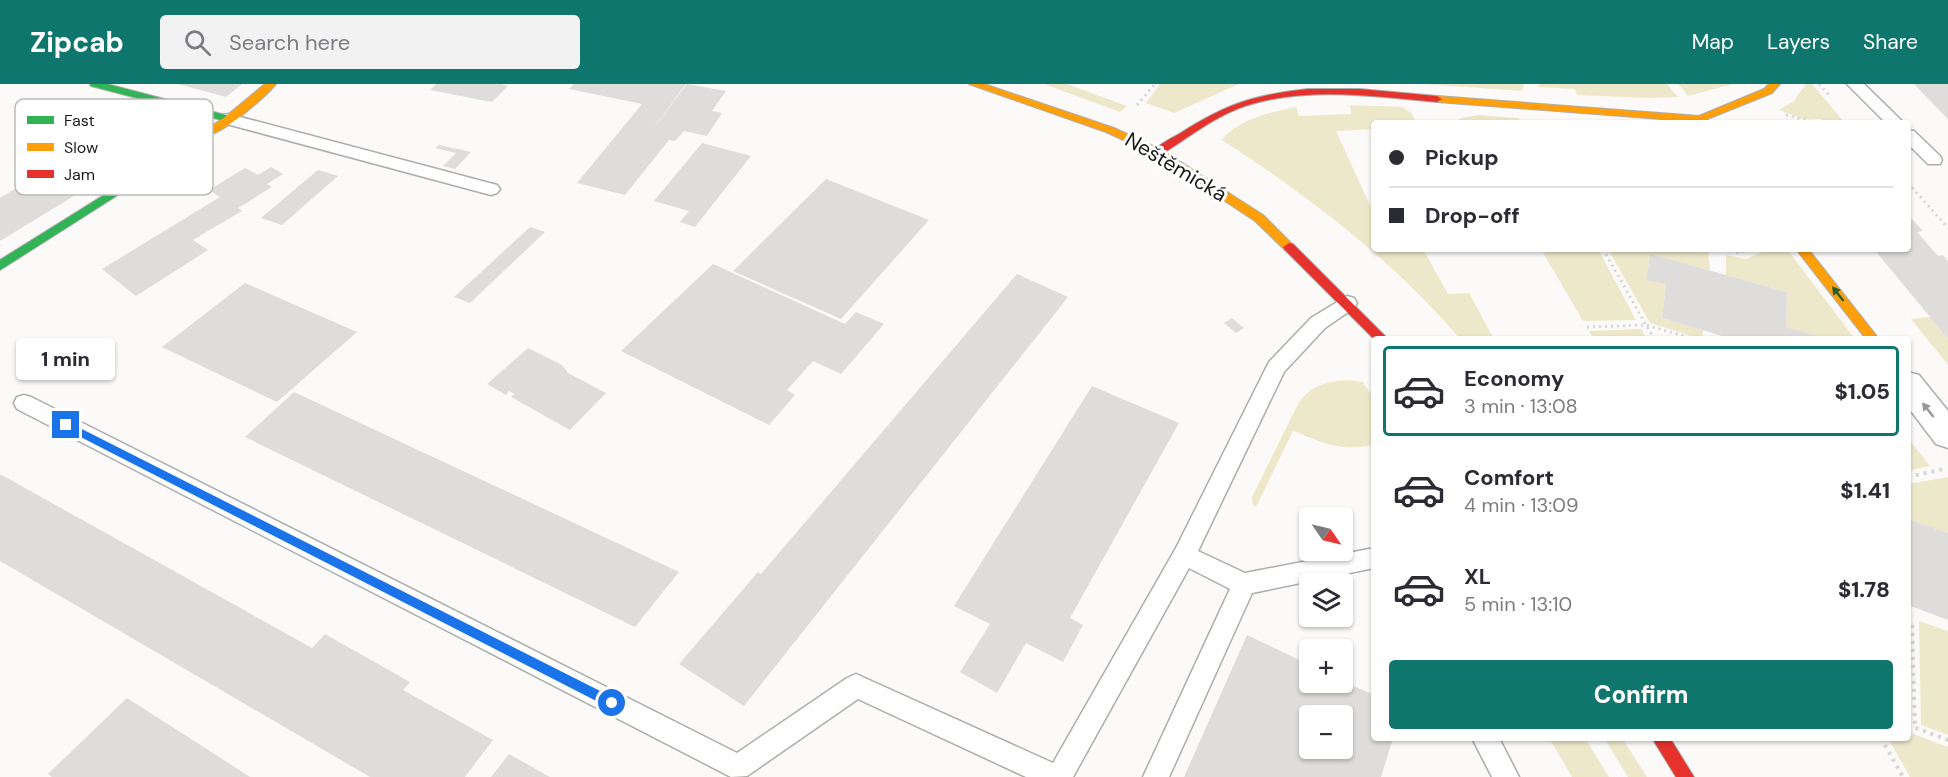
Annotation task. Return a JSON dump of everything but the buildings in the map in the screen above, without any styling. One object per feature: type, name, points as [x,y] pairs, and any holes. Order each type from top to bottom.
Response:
[{"type":"street","points":[[95,84],[154,99]]},
{"type":"street","points":[[213,128],[271,84]]},
{"type":"street","name":"Neštěmická","points":[[974,84],[1110,129],[1158,152],[1258,218],[1380,336]]},
{"type":"street","points":[[1704,120],[1768,91],[1775,84]]},
{"type":"street","points":[[1158,152],[1233,107],[1285,92],[1323,88],[1689,120]]},
{"type":"street","points":[[213,114],[229,118]]},
{"type":"street","points":[[0,266],[110,195]]},
{"type":"street","points":[[1804,252],[1871,336]]},
{"type":"street","points":[[1911,388],[1948,435]]},
{"type":"street","points":[[1662,741],[1686,777]]},
{"type":"lane","points":[[1855,84],[1893,120]]},
{"type":"lane","points":[[229,118],[490,189]]},
{"type":"lane","points":[[1911,138],[1934,160]]},
{"type":"lane","points":[[24,404],[738,767],[856,686],[1057,777],[1184,555],[1276,367],[1318,323],[1347,303]]},
{"type":"lane","points":[[1184,555],[1244,584],[1371,559]]},
{"type":"lane","points":[[1156,777],[1244,584]]},
{"type":"lane","points":[[1487,741],[1506,777]]},
{"type":"path","points":[[1137,105],[1155,84]]},
{"type":"path","points":[[1911,186],[1948,228]]},
{"type":"path","points":[[1605,252],[1652,336]]},
{"type":"path","points":[[1587,327],[1646,325],[1684,336]]},
{"type":"path","points":[[1911,476],[1948,468]]},
{"type":"path","points":[[1911,621],[1915,728]]},
{"type":"path","points":[[1911,727],[1948,740]]},
{"type":"path","points":[[1883,741],[1903,777]]},
{"type":"shaded area","points":[[1044,84],[1067,84],[1127,106],[1120,112]]},
{"type":"shaded area","points":[[1160,84],[1239,84],[1174,113],[1146,103]]},
{"type":"shaded area","points":[[1424,84],[1522,84],[1524,85],[1522,91]]},
{"type":"shaded area","points":[[1539,84],[1667,84],[1678,97],[1577,95],[1575,89],[1538,87]]},
{"type":"shaded area","points":[[1678,84],[1733,84],[1688,96]]},
{"type":"shaded area","points":[[1806,84],[1812,84],[1842,120],[1803,119],[1779,110],[1794,101]]},
{"type":"shaded area","points":[[1350,105],[1403,107],[1412,114],[1415,120],[1371,120],[1371,129],[1336,131],[1371,207],[1371,250],[1286,183],[1222,140],[1228,133],[1245,122],[1276,111],[1296,107],[1299,116],[1351,114]]},
{"type":"shaded area","points":[[1478,115],[1520,120],[1458,120]]},
{"type":"shaded area","points":[[1373,252],[1425,252],[1448,294],[1469,293],[1492,336],[1457,336]]},
{"type":"shaded area","points":[[1543,252],[1600,252],[1636,320],[1583,321]]},
{"type":"shaded area","points":[[1610,252],[1708,252],[1710,271],[1650,254],[1646,279],[1666,284],[1662,318],[1703,330],[1702,336],[1692,336],[1650,323]]},
{"type":"shaded area","points":[[1761,252],[1789,252],[1853,336],[1816,336],[1786,327],[1787,292],[1726,275],[1726,255],[1746,259]]},
{"type":"shaded area","points":[[1930,317],[1948,339],[1948,365],[1911,319]]},
{"type":"shaded area","points":[[1641,329],[1645,336],[1592,336],[1589,331]]},
{"type":"shaded area","points":[[1335,381],[1363,382],[1371,394],[1371,445],[1341,447],[1293,431],[1256,507],[1253,505],[1252,497],[1299,402],[1315,387]]},
{"type":"shaded area","points":[[1911,442],[1930,466],[1911,470]]},
{"type":"shaded area","points":[[1948,477],[1948,533],[1911,520],[1911,483]]},
{"type":"shaded area","points":[[1919,621],[1948,631],[1948,735],[1921,725]]},
{"type":"shaded area","points":[[1911,733],[1948,747],[1948,777],[1910,777],[1890,741],[1911,741]]},
{"type":"shaded area","points":[[1551,741],[1587,741],[1609,777],[1572,777]]},
{"type":"shaded area","points":[[1606,741],[1624,741],[1647,777],[1628,777]]},
{"type":"traffic: fast","points":[[95,84],[152,99]]},
{"type":"traffic: fast","points":[[213,115],[229,119]]},
{"type":"traffic: fast","points":[[0,266],[111,195]]},
{"type":"traffic: slow","points":[[213,130],[271,84]]},
{"type":"traffic: slow","points":[[974,84],[1110,130],[1158,152],[1259,218],[1289,247]]},
{"type":"traffic: slow","points":[[1437,99],[1700,119],[1768,91],[1775,84]]},
{"type":"traffic: slow","points":[[1804,252],[1871,336]]},
{"type":"traffic: jam","points":[[1158,152],[1233,107],[1283,95],[1360,92],[1437,99]]},
{"type":"traffic: jam","points":[[1289,247],[1379,336]]},
{"type":"traffic: jam","points":[[1662,741],[1686,777]]},
{"type":"route","points":[[66,425],[612,703]]}]
